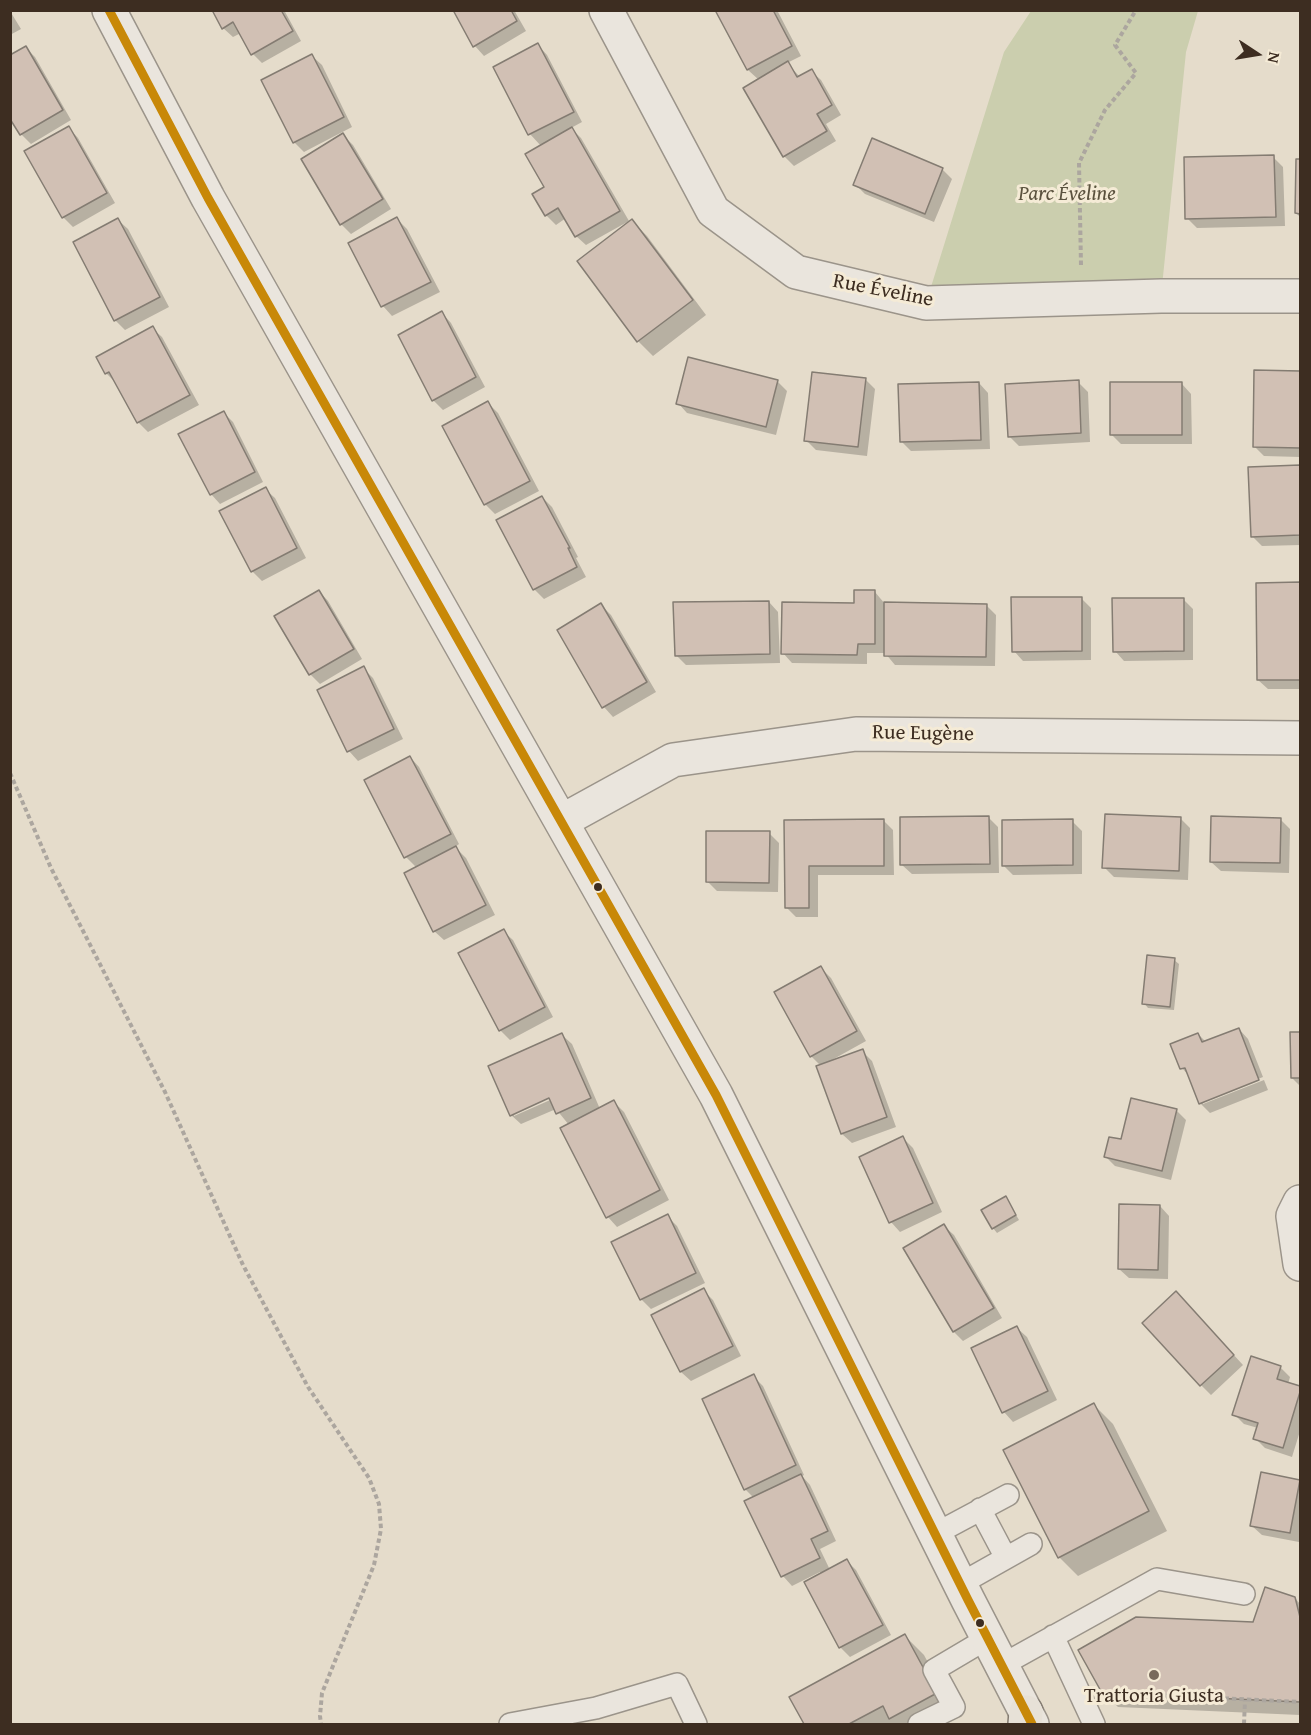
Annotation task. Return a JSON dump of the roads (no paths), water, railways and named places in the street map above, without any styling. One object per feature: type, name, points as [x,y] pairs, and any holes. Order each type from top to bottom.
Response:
[{"type":"street","points":[[110,10],[208,198],[716,1095],[1028,1720]]},
{"type":"street","name":"Rue Éveline","points":[[606,10],[713,211],[796,272],[926,303],[1161,296],[1300,297]]},
{"type":"street","name":"Rue Eugène","points":[[562,821],[673,760],[856,734],[1300,738]]},
{"type":"street","points":[[1300,1202],[1293,1216],[1300,1264]]},
{"type":"lane","points":[[935,1534],[1008,1495]]},
{"type":"lane","points":[[980,1509],[1006,1558]]},
{"type":"lane","points":[[960,1584],[1031,1544]]},
{"type":"lane","points":[[933,1721],[954,1707],[934,1670],[1053,1636],[1157,1580],[1244,1594]]},
{"type":"lane","points":[[1053,1636],[1094,1725]]},
{"type":"lane","points":[[510,1725],[596,1708],[677,1684],[696,1725]]},
{"type":"place","name":"Trattoria Giusta","points":[[1154,1675]]},
{"type":"park label","name":"Parc Éveline","points":[[1067,195]]}]
